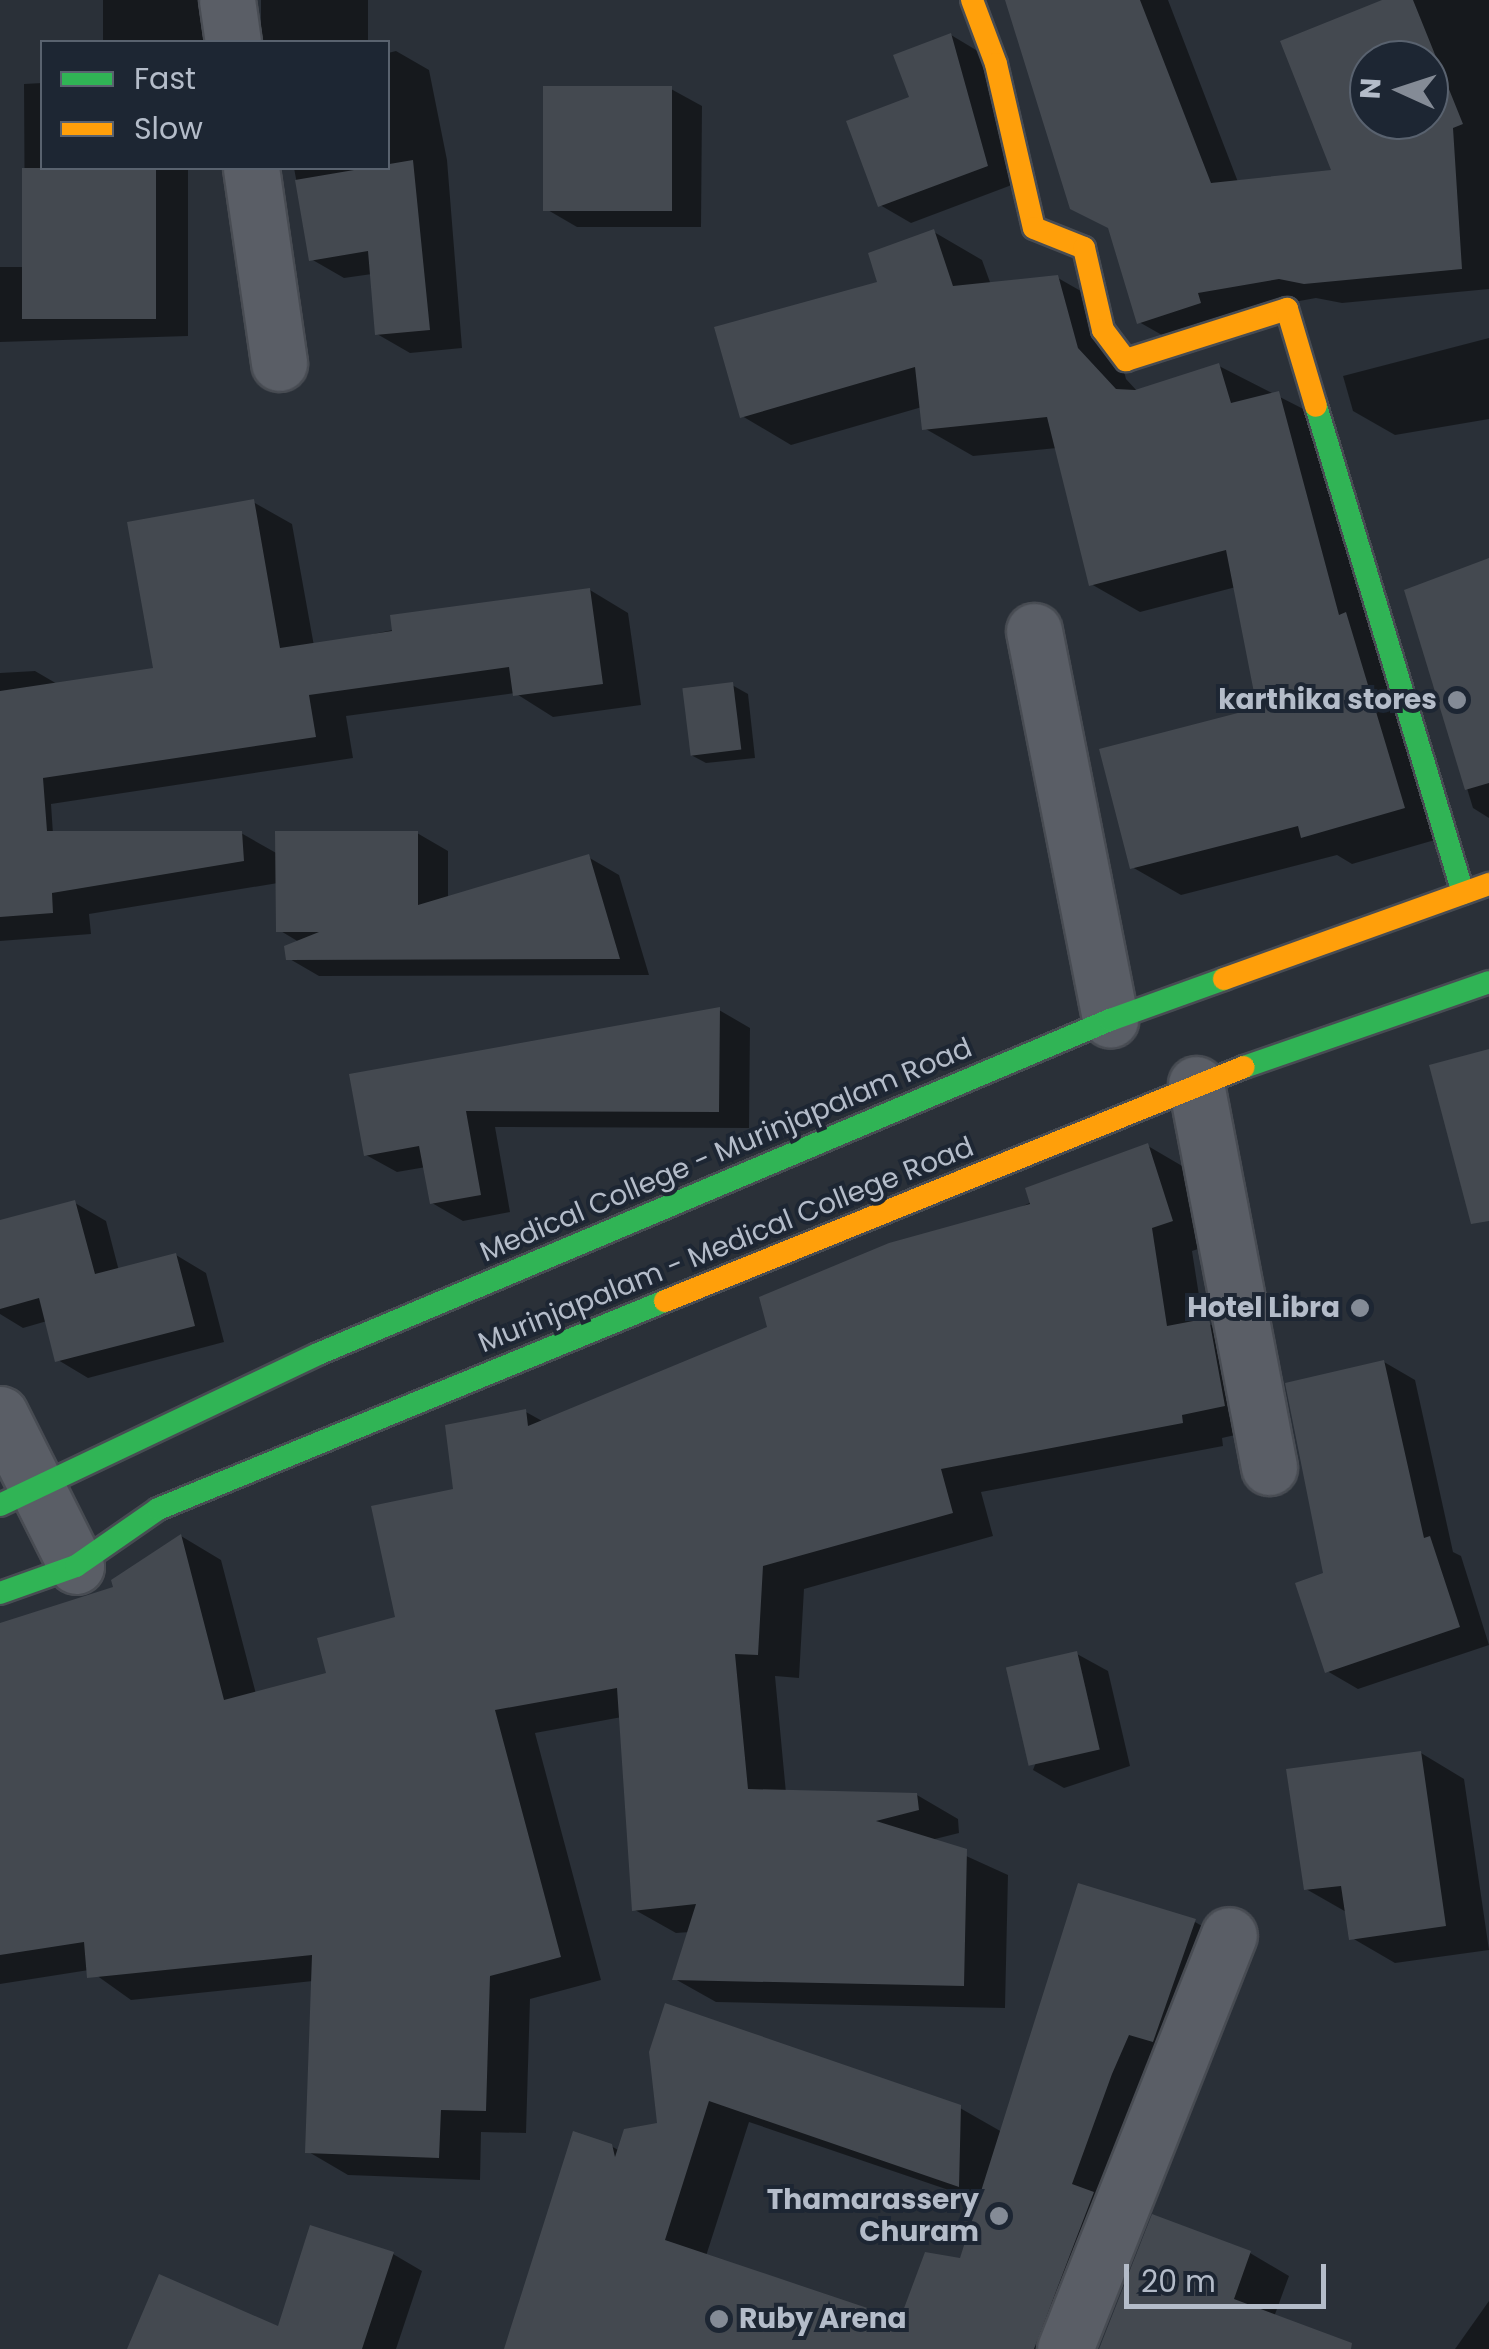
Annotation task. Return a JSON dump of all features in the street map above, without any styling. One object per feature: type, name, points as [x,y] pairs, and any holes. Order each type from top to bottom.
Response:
[{"type":"main road","points":[[972,0],[996,64],[1034,228],[1084,248],[1103,330],[1126,360],[1287,309],[1463,893]]},
{"type":"main road","name":"Medical College - Murinjapalam Road","points":[[19,1498],[318,1354],[1110,1020],[1489,884]]},
{"type":"main road","name":"Murinjapalam - Medical College Road","points":[[0,1593],[76,1566],[158,1508],[1196,1084],[1489,982]]},
{"type":"street","points":[[227,0],[233,40]]},
{"type":"street","points":[[251,170],[279,362]]},
{"type":"street","points":[[1034,631],[1110,1020]]},
{"type":"street","points":[[1196,1084],[1270,1467]]},
{"type":"street","points":[[0,1414],[19,1498],[76,1566]]},
{"type":"street","points":[[1065,2349],[1229,1934]]},
{"type":"building","points":[[1005,0],[1140,0],[1211,183],[1331,170],[1280,41],[1382,0],[1413,0],[1429,40],[1349,40],[1349,140],[1449,140],[1449,89],[1463,124],[1453,128],[1462,269],[1304,284],[1279,279],[1198,293],[1201,303],[1137,324],[1108,228],[1070,209]]},
{"type":"building","points":[[951,33],[988,166],[878,207],[846,121],[909,97],[893,55]]},
{"type":"building","points":[[543,86],[672,86],[672,211],[543,211]]},
{"type":"building","points":[[413,160],[430,330],[375,335],[368,251],[309,261],[295,180],[354,170],[390,170],[390,164]]},
{"type":"building","points":[[22,168],[156,170],[156,319],[22,319]]},
{"type":"building","points":[[934,229],[953,286],[1058,275],[1078,348],[1116,389],[1135,390],[1219,363],[1231,403],[1279,391],[1339,615],[1346,612],[1405,808],[1301,838],[1298,826],[1130,869],[1099,749],[1257,708],[1226,550],[1089,586],[1047,417],[922,430],[915,367],[740,418],[714,327],[877,282],[868,253]]},
{"type":"building","points":[[254,499],[280,648],[392,631],[390,615],[590,588],[603,684],[513,696],[509,667],[309,695],[316,737],[43,778],[47,831],[242,831],[244,861],[52,893],[53,913],[0,917],[0,691],[153,668],[127,522]]},
{"type":"building","name":"karthika stores","points":[[1489,558],[1489,783],[1465,790],[1404,590]]},
{"type":"building","points":[[733,682],[741,749],[691,756],[682,688]]},
{"type":"building","points":[[275,831],[418,831],[418,905],[589,854],[620,959],[286,960],[284,946],[319,932],[276,932]]},
{"type":"building","points":[[720,1007],[719,1112],[466,1111],[481,1195],[430,1204],[419,1146],[364,1156],[349,1074]]},
{"type":"building","points":[[1489,1049],[1489,1221],[1471,1224],[1429,1065]]},
{"type":"building","points":[[1148,1143],[1173,1221],[1152,1228],[1167,1326],[1209,1318],[1225,1406],[1182,1415],[1183,1423],[941,1469],[953,1513],[763,1566],[758,1655],[735,1654],[748,1789],[917,1793],[919,1810],[876,1821],[967,1849],[964,1986],[672,1980],[696,1904],[632,1911],[617,1688],[495,1710],[561,1957],[490,1976],[486,2111],[441,2110],[439,2158],[305,2153],[312,1955],[87,1978],[84,1942],[0,1955],[0,1623],[113,1587],[111,1580],[181,1534],[224,1700],[326,1673],[317,1638],[395,1617],[371,1506],[453,1489],[445,1425],[526,1409],[528,1426],[767,1327],[759,1297],[889,1243],[1030,1204],[1025,1188]]},
{"type":"building","points":[[75,1200],[95,1274],[176,1253],[195,1326],[55,1362],[39,1298],[0,1309],[0,1220]]},
{"type":"building","points":[[1384,1360],[1424,1538],[1430,1536],[1460,1627],[1325,1673],[1295,1583],[1323,1573],[1285,1383]]},
{"type":"building","points":[[1077,1651],[1100,1749],[1029,1766],[1006,1667]]},
{"type":"building","points":[[1421,1751],[1446,1926],[1349,1940],[1341,1886],[1304,1890],[1286,1769]]},
{"type":"building","points":[[1078,1883],[1196,1919],[1153,2042],[1129,2035],[1112,2074],[1072,2184],[1094,2192],[1034,2349],[504,2349],[573,2131],[612,2144],[615,2157],[624,2129],[657,2123],[649,2052],[665,2003],[961,2105],[959,2187],[709,2101],[665,2240],[900,2319],[925,2252],[960,2258]]},
{"type":"building","points":[[1152,2214],[1251,2251],[1234,2299],[1352,2343],[1351,2349],[1099,2349]]},
{"type":"building","points":[[310,2225],[394,2252],[362,2349],[127,2349],[159,2274],[278,2326]]},
{"type":"traffic: fast","points":[[1316,406],[1463,893]]},
{"type":"traffic: fast","points":[[0,1505],[318,1354],[1110,1020],[1224,979]]},
{"type":"traffic: fast","points":[[1244,1067],[1489,982]]},
{"type":"traffic: fast","points":[[0,1593],[76,1566],[158,1509],[665,1301]]},
{"type":"traffic: slow","points":[[972,0],[996,64],[1034,228],[1084,248],[1103,330],[1126,360],[1287,309],[1316,406]]},
{"type":"traffic: slow","points":[[1224,979],[1489,884]]},
{"type":"traffic: slow","points":[[665,1301],[1244,1067]]},
{"type":"place","name":"karthika stores","points":[[1457,700]]},
{"type":"place","name":"Hotel Libra","points":[[1360,1308]]},
{"type":"place","name":"Thamarassery Churam","points":[[999,2216]]},
{"type":"place","name":"Ruby Arena","points":[[719,2319]]}]
